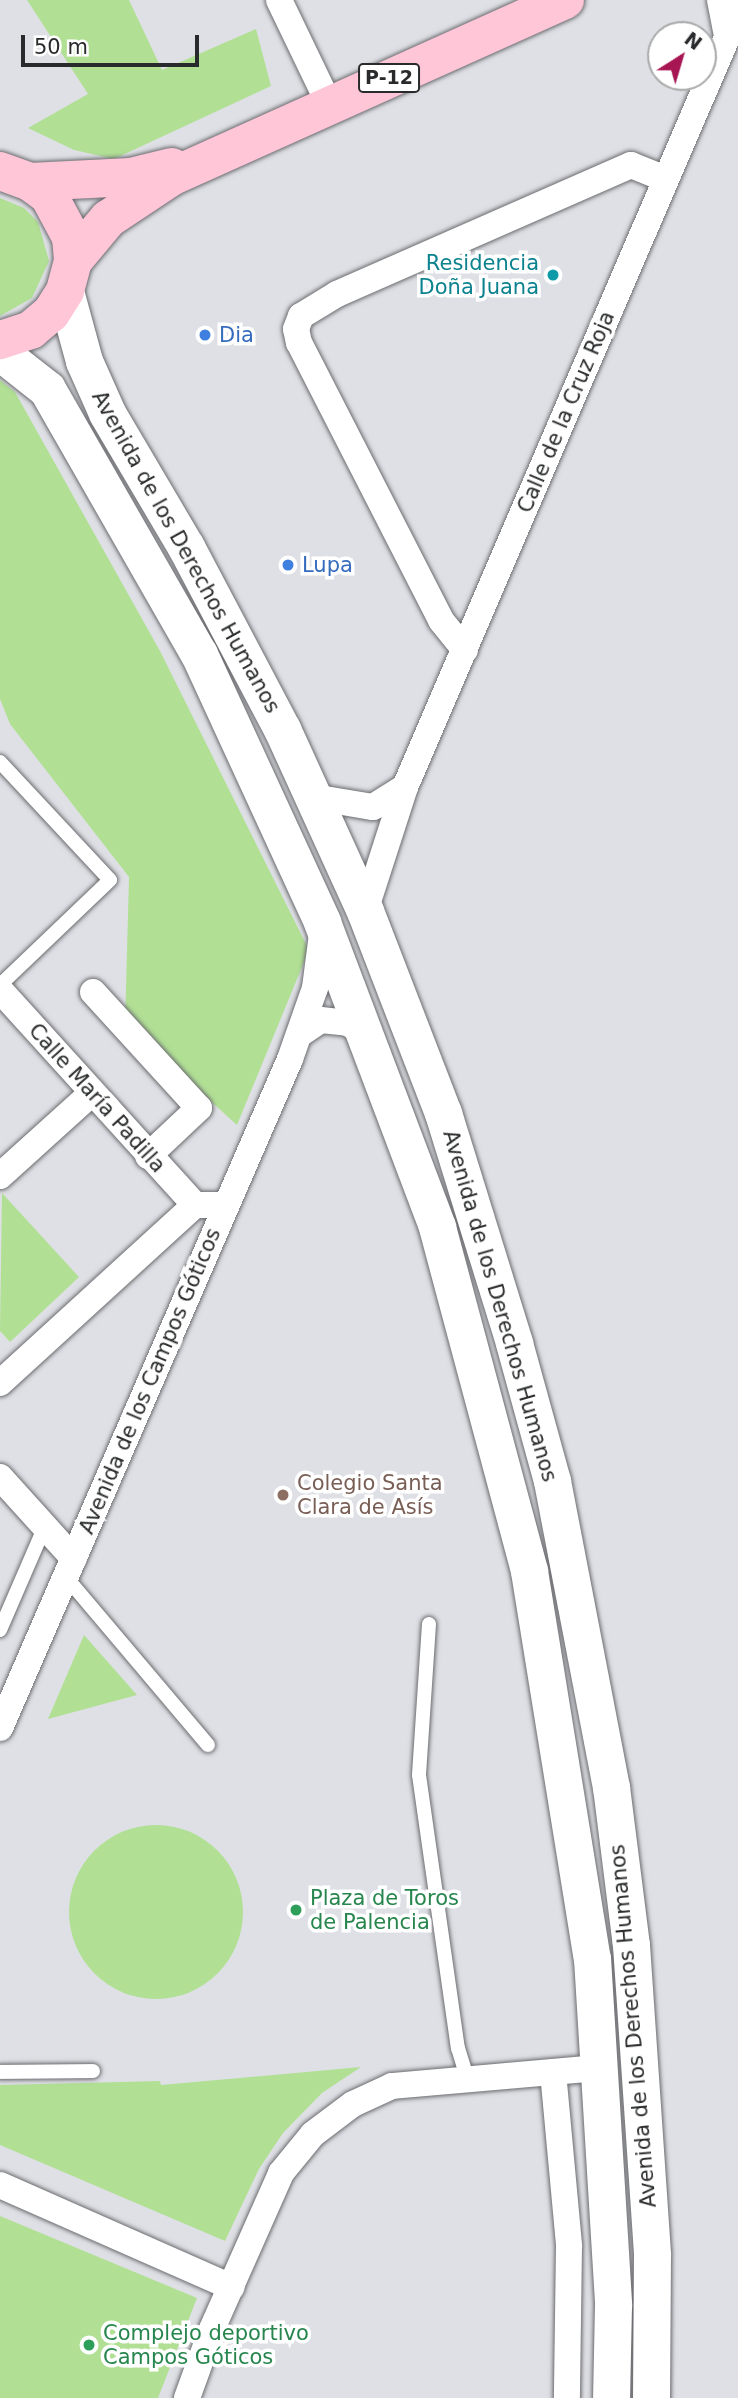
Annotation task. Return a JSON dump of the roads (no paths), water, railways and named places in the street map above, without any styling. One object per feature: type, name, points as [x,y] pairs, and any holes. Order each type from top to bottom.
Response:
[{"type":"highway","name":"P-12","points":[[214,155],[565,0]]},
{"type":"highway","points":[[15,177],[131,177],[214,155]]},
{"type":"highway","points":[[0,340],[31,330],[51,313],[69,276],[107,219],[171,177],[214,155]]},
{"type":"highway","points":[[15,177],[63,215],[69,276]]},
{"type":"main road","name":"Avenida de los Derechos Humanos","points":[[69,276],[84,361],[107,413],[186,547],[313,797],[365,911],[443,1114],[479,1223],[552,1480],[582,1622],[611,1787],[631,1945],[652,2255],[651,2398]]},
{"type":"main road","name":"Avenida de los Derechos Humanos","points":[[0,352],[47,389],[86,451],[199,654],[322,922],[437,1227],[529,1571],[593,1958],[613,2305],[611,2398]]},
{"type":"street","points":[[279,0],[330,104]]},
{"type":"street","points":[[720,0],[727,36]]},
{"type":"street","name":"Calle de la Cruz Roja","points":[[365,911],[405,787],[738,12]]},
{"type":"street","points":[[465,650],[441,620],[304,354],[296,329],[300,316],[337,294],[631,165],[664,180]]},
{"type":"street","points":[[313,797],[373,807],[405,787]]},
{"type":"street","name":"Avenida de los Campos Góticos","points":[[0,1728],[300,1034],[322,958],[322,922]]},
{"type":"street","name":"Calle María Padilla","points":[[0,990],[195,1205]]},
{"type":"street","points":[[93,992],[200,1108],[148,1156]]},
{"type":"street","points":[[300,1034],[321,1020],[348,1023],[365,1034]]},
{"type":"street","points":[[0,1176],[92,1093]]},
{"type":"street","points":[[0,1383],[195,1205],[226,1205]]},
{"type":"street","points":[[0,1477],[45,1526],[70,1568]]},
{"type":"street","points":[[187,2398],[231,2287],[282,2173],[313,2134],[354,2104],[392,2086],[599,2068]]},
{"type":"street","points":[[553,2072],[569,2246],[567,2398]]},
{"type":"street","points":[[0,2185],[231,2287]]},
{"type":"lane","points":[[0,762],[110,880],[0,985]]},
{"type":"lane","points":[[0,1630],[45,1526]]},
{"type":"lane","points":[[70,1568],[208,1745]]},
{"type":"lane","points":[[429,1624],[419,1775],[458,2048],[467,2078]]},
{"type":"lane","points":[[0,2072],[93,2071]]},
{"type":"place","name":"Residencia Doña Juana","points":[[553,275]]},
{"type":"place","name":"Dia","points":[[205,335]]},
{"type":"place","name":"Lupa","points":[[288,565]]},
{"type":"place","name":"Colegio Santa Clara de Asís","points":[[283,1495]]},
{"type":"place","name":"Plaza de Toros de Palencia","points":[[296,1910]]},
{"type":"place","name":"Complejo deportivo Campos Góticos","points":[[89,2345]]}]
